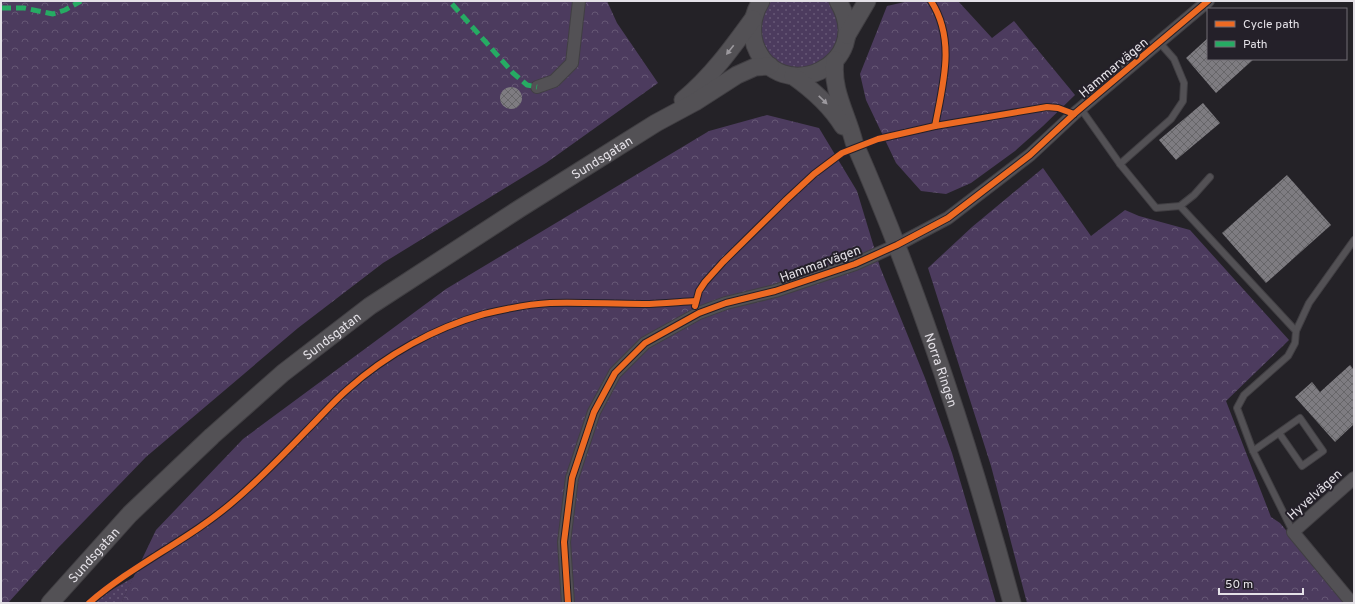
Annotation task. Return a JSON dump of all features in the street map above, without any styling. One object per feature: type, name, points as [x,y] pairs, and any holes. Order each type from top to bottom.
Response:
[{"type":"main road","points":[[838,1],[846,17],[846,36]]},
{"type":"main road","points":[[757,7],[752,29],[753,40],[763,59],[779,72],[793,76],[807,76],[820,72],[835,60],[840,53],[846,36],[867,1]]},
{"type":"main road","name":"Sundsgatan","points":[[656,123],[709,75],[739,38],[757,7]]},
{"type":"main road","name":"Norra Ringen","points":[[835,60],[834,70],[836,88],[851,128],[854,142],[897,245],[945,379],[994,536],[1012,603]]},
{"type":"main road","name":"Sundsgatan","points":[[50,603],[130,514],[212,436],[283,373],[370,306],[519,209],[656,123],[695,102],[737,75],[755,68],[770,66]]},
{"type":"main road","name":"Norra Ringen","points":[[793,76],[829,106],[854,142]]},
{"type":"street","points":[[537,87],[554,81],[572,63],[578,1]]},
{"type":"street","name":"Hammarvägen","points":[[568,603],[564,542],[572,478],[594,412],[615,373],[645,343],[699,313],[726,303],[775,291],[855,264],[897,245],[948,218],[1030,155],[1081,109],[1208,1]]},
{"type":"street","name":"Hyvelvägen","points":[[1293,532],[1354,478]]},
{"type":"street","points":[[1293,532],[1352,603]]},
{"type":"lane","points":[[1120,164],[1171,119],[1183,101],[1184,83],[1174,60],[1160,42]]},
{"type":"lane","points":[[1081,109],[1120,164],[1156,208],[1180,206],[1194,195],[1210,177]]},
{"type":"lane","points":[[1180,206],[1296,331]]},
{"type":"lane","points":[[1293,532],[1253,451],[1237,408],[1244,395],[1288,356],[1295,343],[1296,331],[1309,302],[1354,240]]},
{"type":"lane","points":[[1253,451],[1300,418],[1323,451],[1302,466],[1279,433]]},
{"type":"green space","points":[[1,1],[607,1],[617,23],[658,83],[546,163],[383,263],[298,328],[146,457],[58,548],[8,603],[1,603]]},
{"type":"green space","points":[[771,1],[829,2],[834,9],[840,33],[831,55],[812,68],[788,68],[773,60],[760,37],[760,20]]},
{"type":"green space","points":[[909,1],[958,1],[992,38],[1014,21],[1075,95],[1015,151],[971,183],[946,194],[921,191],[896,163],[866,100],[860,74],[887,6]]},
{"type":"green space","points":[[767,115],[819,128],[857,191],[880,267],[925,378],[952,453],[996,603],[121,603],[156,530],[243,439],[446,289],[709,131]]},
{"type":"green space","points":[[1043,168],[1091,236],[1125,210],[1139,216],[1190,230],[1289,340],[1226,401],[1271,517],[1280,523],[1347,603],[1027,603],[991,466],[928,268],[972,227]]},
{"type":"green space","points":[[134,577],[121,603],[89,603]]},
{"type":"building","points":[[1207,39],[1207,60],[1253,60],[1216,93],[1186,58]]},
{"type":"building","points":[[511,87],[515,88],[521,94],[521,102],[515,108],[511,109],[507,108],[501,102],[500,98],[501,94],[507,88]]},
{"type":"building","points":[[1203,103],[1220,123],[1176,160],[1159,140]]},
{"type":"building","points":[[1287,175],[1331,225],[1266,283],[1222,233]]},
{"type":"building","points":[[1350,365],[1354,370],[1354,424],[1335,442],[1295,397],[1312,382],[1320,392]]},
{"type":"marked path","points":[[1,8],[24,8],[53,14],[65,10],[81,1]]},
{"type":"marked path","points":[[452,4],[513,73],[527,85],[537,87]]},
{"type":"cycle path","points":[[931,1],[939,16],[945,47],[944,78],[935,126]]},
{"type":"cycle path","points":[[568,603],[564,542],[572,478],[594,412],[615,373],[645,343],[699,313],[726,303],[775,291],[855,264],[897,245],[948,218],[1030,155],[1074,114],[1208,1]]},
{"type":"cycle path","points":[[695,306],[699,291],[723,262],[814,174],[842,153],[878,139],[935,126],[1047,107],[1058,108],[1074,114]]},
{"type":"cycle path","points":[[89,603],[124,576],[217,515],[263,475],[348,389],[378,365],[429,335],[484,314],[533,304],[649,304],[696,301]]}]
